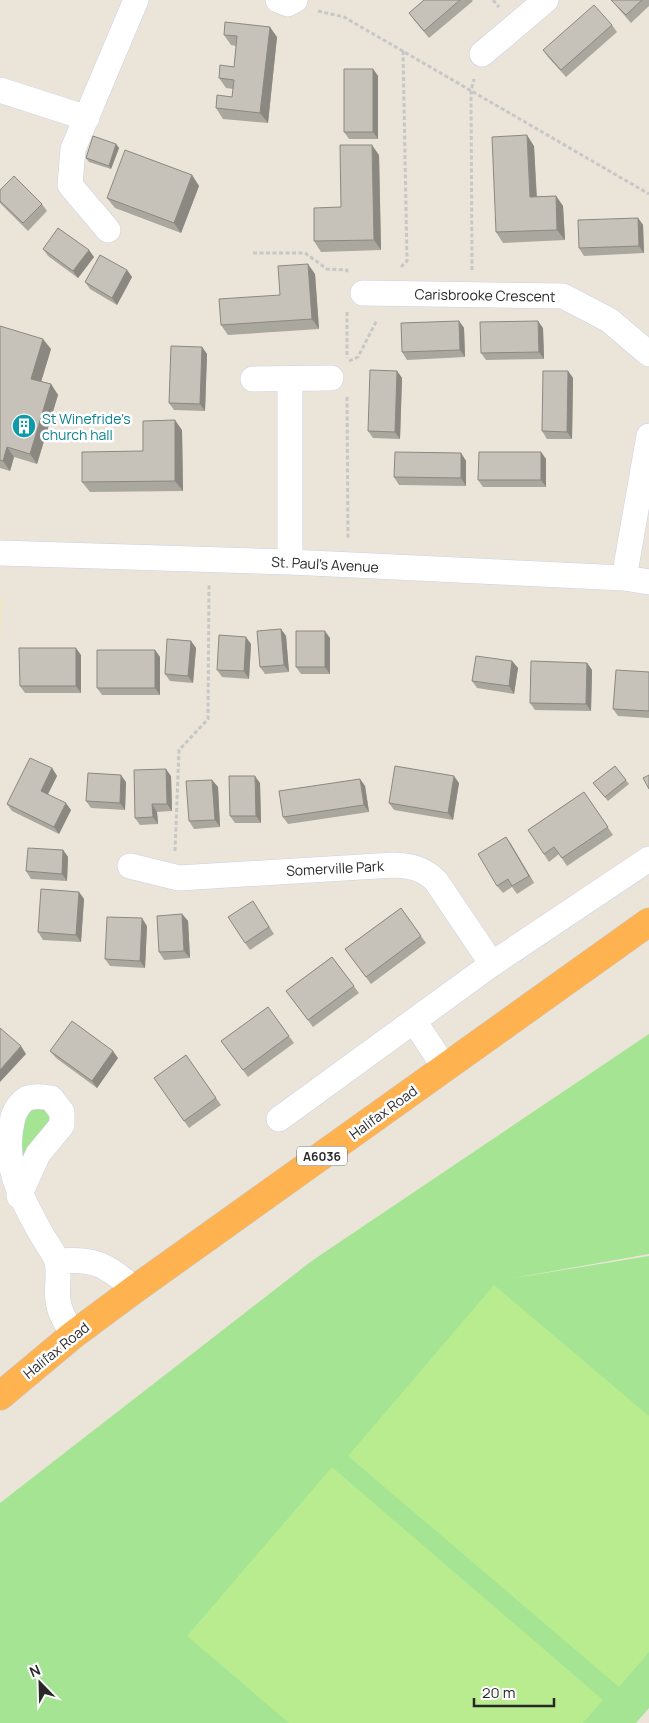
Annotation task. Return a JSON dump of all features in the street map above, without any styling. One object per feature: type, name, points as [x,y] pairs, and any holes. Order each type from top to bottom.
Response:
[{"type":"highway","name":"Halifax Road","points":[[0,1396],[74,1335],[135,1290],[649,922]]},
{"type":"street","points":[[108,230],[70,185],[73,149],[136,0]]},
{"type":"street","points":[[482,54],[546,0]]},
{"type":"street","points":[[0,90],[87,118]]},
{"type":"street","name":"Carisbrooke Crescent","points":[[355,293],[563,296],[609,320],[649,354]]},
{"type":"street","points":[[253,379],[290,379],[339,384]]},
{"type":"street","points":[[290,379],[290,562]]},
{"type":"street","points":[[624,578],[649,436]]},
{"type":"street","name":"St. Paul's Avenue","points":[[0,553],[290,562],[624,578],[649,582]]},
{"type":"street","points":[[279,1119],[492,964],[649,859]]},
{"type":"street","name":"Somerville Park","points":[[130,866],[174,877],[394,865],[415,867],[427,872],[436,881],[492,964]]},
{"type":"street","points":[[414,1021],[445,1068]]},
{"type":"street","points":[[19,1196],[57,1261],[58,1300],[61,1312],[74,1335]]},
{"type":"street","points":[[57,1261],[83,1259],[104,1266],[135,1290]]},
{"type":"path","points":[[287,1],[344,17],[649,194]]},
{"type":"path","points":[[252,252],[305,253],[327,269],[347,270],[355,293],[347,362],[358,357],[390,294],[393,275],[407,261],[403,52]]},
{"type":"path","points":[[471,91],[472,295]]},
{"type":"path","points":[[339,384],[348,565]]},
{"type":"path","points":[[174,877],[179,750],[208,719],[209,559]]},
{"type":"shaded area","points":[[0,598],[4,598],[0,646]]},
{"type":"green space","points":[[649,1034],[649,1254],[508,1279],[649,1256],[649,1708],[636,1723],[0,1723],[0,1503],[313,1260]]},
{"type":"green space","points":[[27,1106],[50,1108],[52,1128],[23,1173],[17,1122]]},
{"type":"green space","points":[[494,1285],[649,1416],[649,1652],[619,1687],[348,1456]]},
{"type":"green space","points":[[332,1467],[603,1700],[583,1723],[289,1723],[187,1636]]},
{"type":"building","points":[[424,0],[460,0],[424,31],[409,13]]},
{"type":"building","points":[[611,0],[642,0],[626,15]]},
{"type":"building","points":[[594,5],[612,25],[561,70],[543,50]]},
{"type":"building","points":[[225,22],[270,27],[260,113],[216,108],[217,95],[232,97],[234,80],[219,78],[220,65],[234,67],[237,36],[224,35]]},
{"type":"building","points":[[344,69],[373,69],[373,132],[344,132]]},
{"type":"building","points":[[527,135],[530,197],[556,196],[557,230],[496,232],[492,137]]},
{"type":"building","points":[[93,136],[116,144],[109,166],[86,158]]},
{"type":"building","points":[[340,145],[372,145],[374,240],[314,241],[314,208],[341,207]]},
{"type":"building","points":[[125,150],[192,175],[174,223],[107,198]]},
{"type":"building","points":[[14,176],[42,204],[23,223],[0,201],[0,190]]},
{"type":"building","points":[[638,218],[639,246],[579,248],[578,220]]},
{"type":"building","points":[[58,228],[89,250],[73,271],[43,249]]},
{"type":"building","points":[[100,255],[127,270],[112,298],[85,282]]},
{"type":"building","points":[[308,264],[312,319],[221,325],[219,299],[280,295],[278,266]]},
{"type":"building","points":[[459,321],[460,350],[402,352],[401,323]]},
{"type":"building","points":[[538,321],[539,352],[481,353],[480,322]]},
{"type":"building","name":"St Winefride's church hall","points":[[0,326],[43,339],[31,379],[51,384],[30,454],[7,447],[3,461],[0,460]]},
{"type":"building","points":[[171,346],[202,347],[200,404],[169,403]]},
{"type":"building","points":[[370,370],[397,371],[395,432],[368,431]]},
{"type":"building","points":[[543,371],[568,371],[567,432],[542,431]]},
{"type":"building","points":[[175,420],[175,481],[82,482],[82,452],[143,451],[143,421]]},
{"type":"building","points":[[395,452],[461,453],[461,478],[394,477]]},
{"type":"building","points":[[479,452],[541,452],[541,480],[478,480]]},
{"type":"building","points":[[281,629],[284,665],[260,667],[257,631]]},
{"type":"building","points":[[296,631],[325,631],[325,667],[296,667]]},
{"type":"building","points":[[219,635],[246,637],[244,671],[217,670]]},
{"type":"building","points":[[167,639],[191,641],[188,676],[165,674]]},
{"type":"building","points":[[19,648],[76,648],[76,686],[20,686]]},
{"type":"building","points":[[97,650],[155,650],[155,688],[97,688]]},
{"type":"building","points":[[476,656],[512,661],[509,686],[472,681]]},
{"type":"building","points":[[531,661],[587,663],[586,704],[530,703]]},
{"type":"building","points":[[616,670],[649,672],[649,711],[613,709]]},
{"type":"building","points":[[30,758],[52,768],[41,791],[66,803],[54,827],[7,804]]},
{"type":"building","points":[[395,766],[454,776],[448,813],[389,803]]},
{"type":"building","points":[[615,766],[626,780],[605,797],[593,783]]},
{"type":"building","points":[[166,769],[167,804],[152,804],[153,817],[135,818],[134,770]]},
{"type":"building","points":[[88,773],[121,775],[120,803],[86,801]]},
{"type":"building","points":[[649,775],[649,789],[643,778]]},
{"type":"building","points":[[229,776],[255,776],[256,816],[230,816]]},
{"type":"building","points":[[360,779],[364,805],[283,817],[279,791]]},
{"type":"building","points":[[212,780],[215,820],[189,821],[186,781]]},
{"type":"building","points":[[584,792],[608,827],[562,858],[554,847],[544,854],[528,830]]},
{"type":"building","points":[[506,837],[529,876],[512,886],[508,879],[497,886],[478,854]]},
{"type":"building","points":[[28,848],[63,850],[62,874],[26,871]]},
{"type":"building","points":[[41,889],[79,892],[76,935],[38,932]]},
{"type":"building","points":[[253,901],[269,927],[245,943],[228,917]]},
{"type":"building","points":[[401,908],[421,936],[366,977],[345,949]]},
{"type":"building","points":[[182,914],[184,951],[159,952],[157,916]]},
{"type":"building","points":[[107,917],[142,918],[140,961],[105,959]]},
{"type":"building","points":[[332,957],[354,986],[308,1020],[286,991]]},
{"type":"building","points":[[268,1007],[289,1036],[243,1070],[221,1041]]},
{"type":"building","points":[[72,1021],[113,1051],[92,1081],[50,1051]]},
{"type":"building","points":[[0,1028],[21,1046],[0,1070]]},
{"type":"building","points":[[186,1055],[216,1098],[184,1121],[154,1078]]},
{"type":"place","name":"St Winefride's church hall","points":[[24,426]]}]
